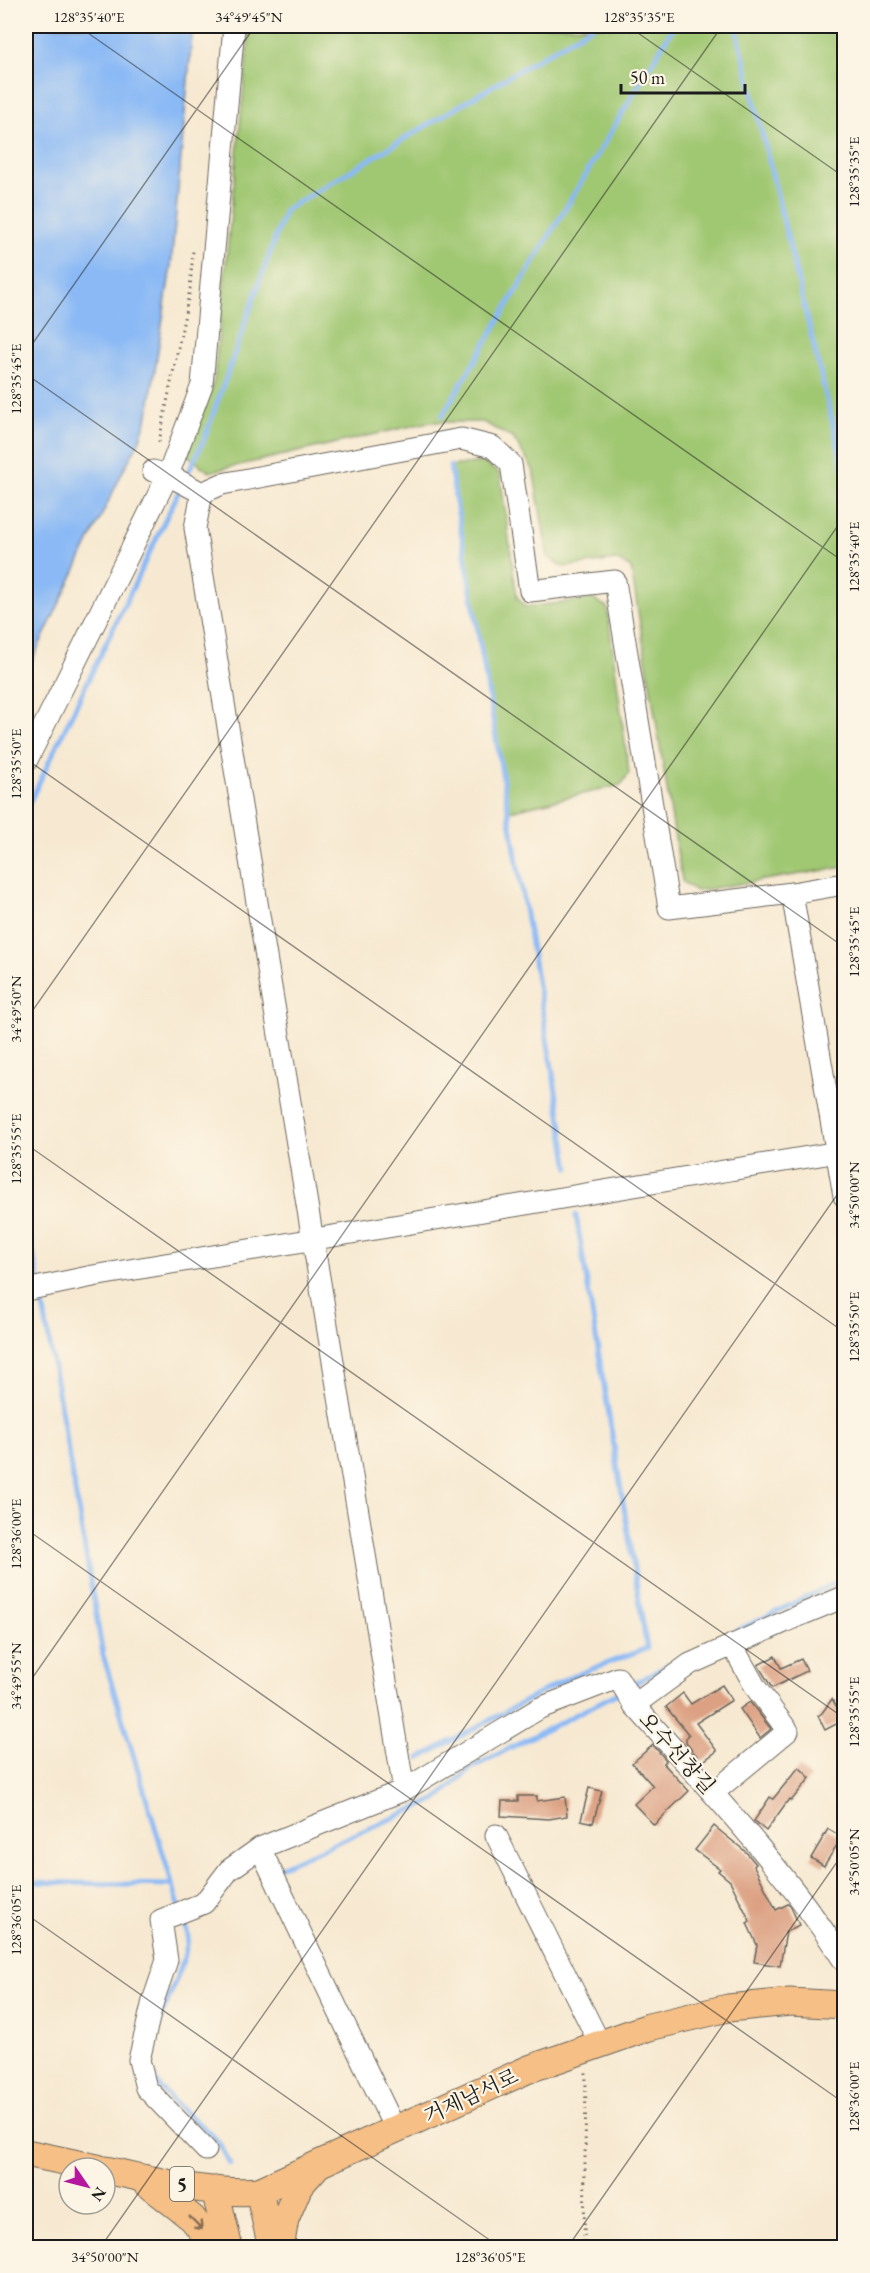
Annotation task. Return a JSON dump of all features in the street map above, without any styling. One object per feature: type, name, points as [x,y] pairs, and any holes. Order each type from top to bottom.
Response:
[{"type":"main road","name":"거제남서로","points":[[117,2172],[236,2193],[260,2191],[530,2069],[649,2026],[728,2008],[790,2002],[844,2005]]},
{"type":"main road","points":[[26,2154],[57,2160]]},
{"type":"main road","points":[[280,2247],[285,2219],[299,2186],[317,2166]]},
{"type":"main road","points":[[138,2176],[192,2218],[216,2247]]},
{"type":"main road","name":"5","points":[[215,2190],[229,2247]]},
{"type":"main road","points":[[260,2191],[272,2247]]},
{"type":"street","points":[[26,762],[202,386],[234,26]]},
{"type":"street","points":[[202,493],[222,484],[460,439],[493,447],[512,464],[530,591],[615,581],[669,909],[844,884]]},
{"type":"street","points":[[161,473],[202,493]]},
{"type":"street","points":[[202,493],[195,528],[404,1790]]},
{"type":"street","points":[[792,893],[841,1152],[844,1196]]},
{"type":"street","points":[[26,1290],[68,1281],[841,1152]]},
{"type":"street","name":"오수선창길","points":[[844,1597],[690,1664],[634,1705],[745,1828],[819,1922],[844,1961]]},
{"type":"street","points":[[713,1793],[788,1731],[756,1688],[732,1646]]},
{"type":"street","points":[[206,2150],[146,2088],[139,2060],[153,2001],[167,1960],[161,1920],[204,1903],[229,1870],[260,1848],[404,1790],[540,1708],[618,1678],[634,1705]]},
{"type":"street","points":[[496,1835],[593,2047]]},
{"type":"street","points":[[260,1848],[396,2131]]},
{"type":"path","points":[[161,473],[190,289],[194,243]]},
{"type":"path","points":[[584,2247],[593,2047]]},
{"type":"green space","points":[[250,26],[844,26],[844,867],[696,891],[682,881],[631,568],[616,560],[563,567],[548,557],[533,469],[513,438],[483,422],[429,422],[209,472],[187,455],[214,381]]},
{"type":"green space","points":[[483,462],[500,474],[517,597],[525,607],[593,599],[607,607],[629,773],[621,785],[509,811],[450,466]]},
{"type":"water","points":[[26,26],[193,26],[171,266],[148,415],[139,442],[26,673]]},
{"type":"building","points":[[775,1656],[781,1668],[801,1659],[807,1671],[772,1688],[758,1665]]},
{"type":"building","points":[[722,1685],[732,1700],[696,1723],[717,1751],[702,1762],[686,1743],[689,1735],[666,1707],[683,1693],[691,1704]]},
{"type":"building","points":[[832,1699],[844,1720],[825,1730],[818,1716]]},
{"type":"building","points":[[750,1702],[771,1729],[760,1738],[740,1709]]},
{"type":"building","points":[[653,1745],[666,1760],[663,1763],[689,1791],[654,1825],[634,1804],[653,1786],[632,1763]]},
{"type":"building","points":[[799,1767],[810,1778],[791,1801],[789,1799],[766,1831],[754,1821],[770,1797],[773,1799]]},
{"type":"building","points":[[589,1788],[602,1791],[593,1823],[581,1820]]},
{"type":"building","points":[[518,1796],[537,1796],[537,1801],[565,1797],[567,1816],[549,1819],[501,1816],[502,1801],[518,1801]]},
{"type":"building","points":[[714,1826],[746,1852],[756,1864],[754,1866],[776,1910],[788,1904],[791,1907],[799,1925],[786,1932],[780,1966],[754,1962],[757,1945],[747,1923],[750,1921],[730,1881],[718,1871],[720,1869],[695,1850]]},
{"type":"building","points":[[828,1829],[842,1837],[824,1866],[811,1858]]},
{"type":"waterway","points":[[185,479],[204,440],[285,210],[593,26]]},
{"type":"waterway","points":[[442,416],[674,26]]},
{"type":"waterway","points":[[736,26],[844,470]]},
{"type":"waterway","points":[[450,466],[569,1168]]},
{"type":"waterway","points":[[26,810],[181,487]]},
{"type":"waterway","points":[[420,1758],[568,1678],[647,1648],[576,1215]]},
{"type":"waterway","points":[[26,1217],[39,1284]]},
{"type":"waterway","points":[[41,1293],[103,1655],[180,1909]]},
{"type":"waterway","points":[[708,1645],[844,1579]]},
{"type":"waterway","points":[[628,1687],[683,1657]]},
{"type":"waterway","points":[[282,1866],[437,1799],[471,1768],[620,1692]]},
{"type":"waterway","points":[[26,1882],[172,1885]]},
{"type":"waterway","points":[[182,1918],[188,1936],[186,1950],[152,2046],[150,2061],[152,2073],[171,2100],[216,2139],[230,2164]]}]
